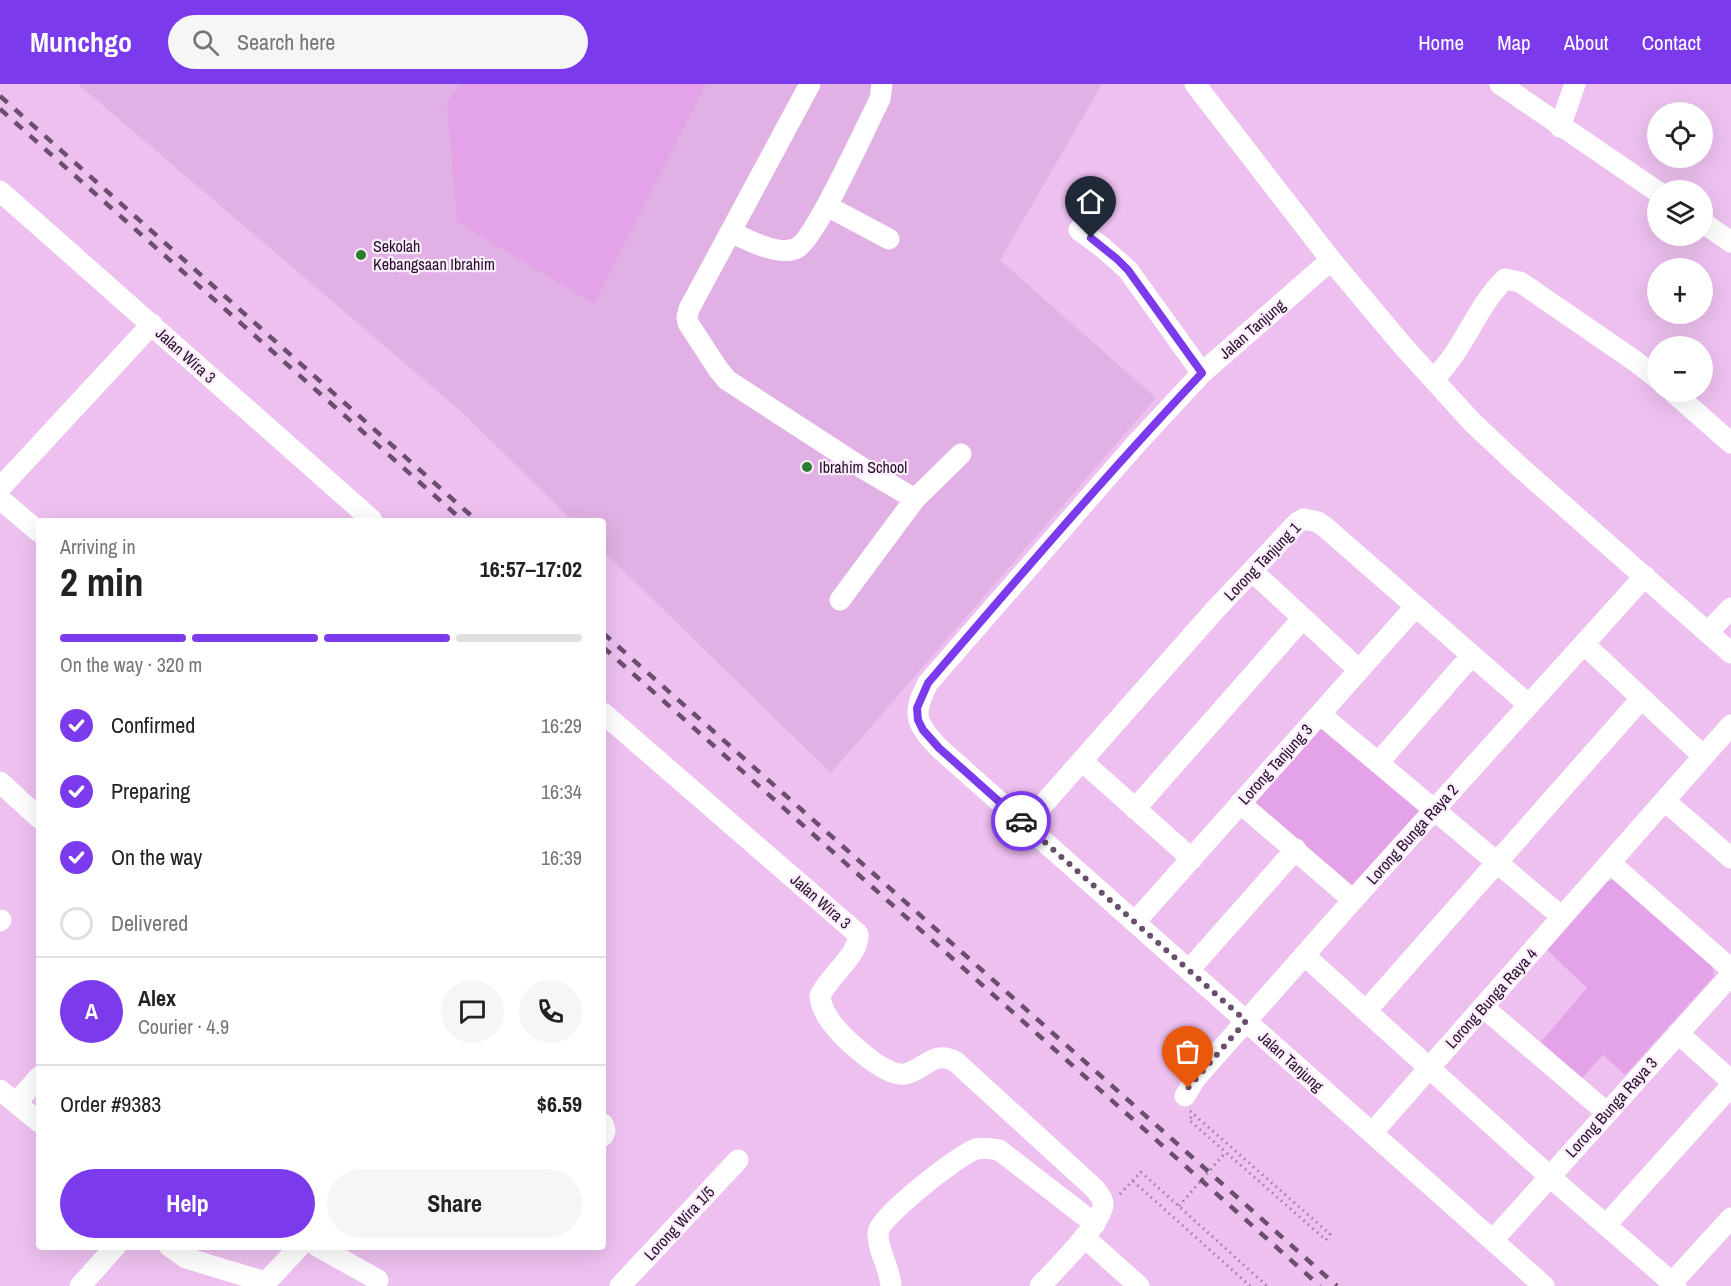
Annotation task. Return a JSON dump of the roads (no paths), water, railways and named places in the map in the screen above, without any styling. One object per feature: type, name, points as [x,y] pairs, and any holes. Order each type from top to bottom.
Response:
[{"type":"street","points":[[810,84],[689,309],[687,317],[690,328],[727,380],[864,469],[915,499]]},
{"type":"street","points":[[731,232],[764,247],[784,251],[797,248],[805,241],[827,206],[880,99],[882,84]]},
{"type":"street","points":[[1195,84],[1331,260],[1472,422],[1731,653]]},
{"type":"street","points":[[1500,84],[1647,185]]},
{"type":"street","points":[[1560,127],[1575,84]]},
{"type":"street","name":"Jalan Wira 3","points":[[0,190],[370,518]]},
{"type":"street","points":[[827,206],[889,239]]},
{"type":"street","points":[[1079,230],[1128,270],[1202,373]]},
{"type":"street","points":[[1713,230],[1731,242]]},
{"type":"street","name":"Jalan Tanjung","points":[[1331,260],[1202,373],[1130,452],[928,683],[917,708],[918,720],[923,730],[939,748],[1544,1286]]},
{"type":"street","points":[[1433,379],[1452,359],[1492,292],[1505,279],[1520,282],[1647,370]]},
{"type":"street","points":[[0,488],[152,324]]},
{"type":"street","points":[[1684,402],[1731,443]]},
{"type":"street","points":[[840,600],[915,499],[961,454]]},
{"type":"street","points":[[0,499],[36,529]]},
{"type":"street","name":"Lorong Tanjung 1","points":[[1026,825],[1214,611],[1298,522],[1304,519],[1312,519],[1325,527],[1529,705]]},
{"type":"street","points":[[1252,571],[1359,670]]},
{"type":"street","name":"Lorong Bunga Raya 2","points":[[1185,1096],[1195,1079],[1304,955],[1645,576]]},
{"type":"street","name":"Lorong Tanjung 3","points":[[1135,922],[1416,606]]},
{"type":"street","points":[[1708,633],[1731,608]]},
{"type":"street","points":[[1136,809],[1303,618]]},
{"type":"street","points":[[1584,644],[1641,699],[1717,751]]},
{"type":"street","points":[[1378,763],[1472,655]]},
{"type":"street","points":[[1366,1011],[1641,699]]},
{"type":"street","points":[[1320,714],[1562,917]]},
{"type":"street","name":"Jalan Wira 3","points":[[606,716],[858,934],[857,946],[828,981],[820,996],[825,1012],[839,1032],[877,1065],[897,1074],[906,1074],[937,1058],[948,1058],[956,1062],[1094,1188],[1101,1197],[1103,1205],[1090,1230]]},
{"type":"street","name":"Lorong Bunga Raya 4","points":[[1372,1133],[1665,801],[1717,751],[1731,725]]},
{"type":"street","points":[[1082,761],[1192,859]]},
{"type":"street","points":[[0,782],[36,815]]},
{"type":"street","points":[[1665,801],[1731,858]]},
{"type":"street","points":[[1240,803],[1353,900]]},
{"type":"street","points":[[1189,970],[1296,849]]},
{"type":"street","points":[[1610,863],[1731,969]]},
{"type":"street","points":[[1304,955],[1672,1285],[1731,1218]]},
{"type":"street","name":"Lorong Bunga Raya 3","points":[[1493,1240],[1731,975]]},
{"type":"street","points":[[1484,1007],[1606,1112]]},
{"type":"street","points":[[1678,1033],[1731,1081]]},
{"type":"street","points":[[36,1079],[8,1096],[36,1119]]},
{"type":"street","points":[[1606,1225],[1731,1086]]},
{"type":"street","points":[[891,1286],[891,1278],[879,1245],[878,1230],[888,1215],[957,1159],[976,1149],[988,1148],[999,1150],[1090,1230],[1139,1286]]},
{"type":"street","name":"Lorong Wira 1/5","points":[[620,1286],[738,1160]]},
{"type":"street","points":[[1040,1286],[1090,1230]]},
{"type":"street","points":[[80,1286],[112,1250]]},
{"type":"street","points":[[175,1250],[186,1258],[262,1281],[270,1278],[296,1250]]},
{"type":"street","points":[[324,1250],[378,1280]]},
{"type":"railway","points":[[0,96],[474,518]]},
{"type":"railway","points":[[0,109],[460,518]]},
{"type":"railway","points":[[606,636],[1337,1286]]},
{"type":"railway","points":[[606,650],[1320,1286]]},
{"type":"place","name":"Sekolah Kebangsaan Ibrahim","points":[[361,255]]},
{"type":"place","name":"Ibrahim School","points":[[807,467]]}]
